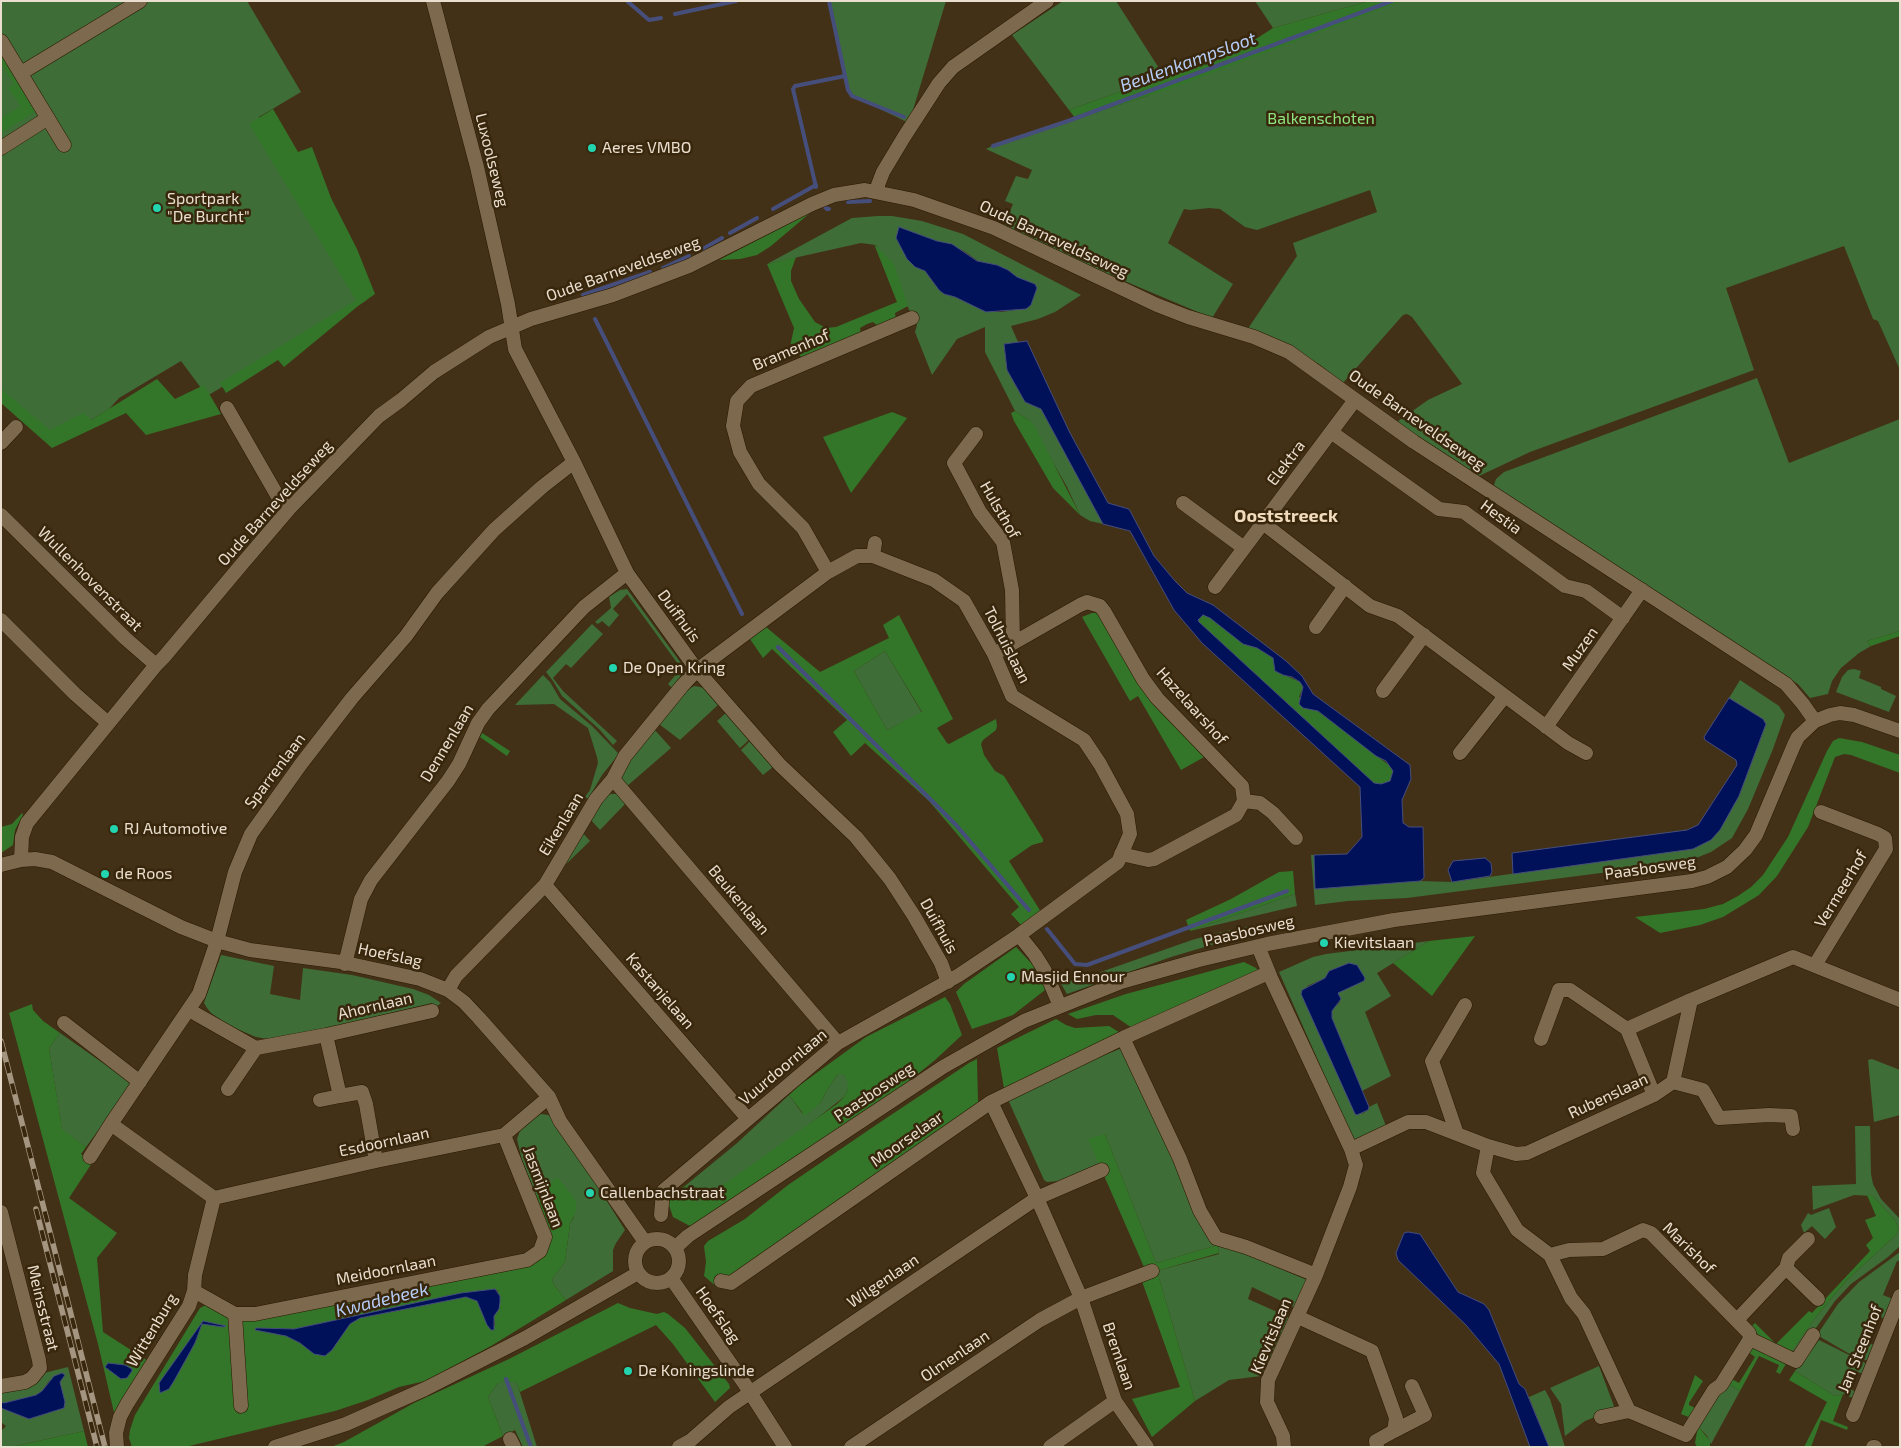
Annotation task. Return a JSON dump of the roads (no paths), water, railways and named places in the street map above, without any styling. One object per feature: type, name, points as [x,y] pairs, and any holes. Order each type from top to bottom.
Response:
[{"type":"street","points":[[20,73],[140,1]]},
{"type":"street","name":"Luxoolseweg","points":[[433,1],[477,167],[511,328]]},
{"type":"street","points":[[878,191],[883,172],[918,114],[948,72],[1048,1]]},
{"type":"street","points":[[1,41],[64,145]]},
{"type":"street","points":[[1,148],[48,118]]},
{"type":"street","name":"Oude Barneveldseweg","points":[[21,860],[22,838],[28,823],[156,665],[289,509],[379,416],[448,362],[489,337],[531,319],[613,294],[689,266],[812,204],[848,192],[865,190],[878,191],[914,200],[994,228],[1157,306],[1254,337],[1289,352],[1422,447],[1786,684],[1815,721]]},
{"type":"street","name":"Bramenhof","points":[[828,572],[803,528],[759,484],[740,452],[733,426],[737,401],[751,386],[912,318]]},
{"type":"street","name":"Duifhuis","points":[[511,328],[515,349],[574,462],[627,573],[697,670],[774,759],[856,837],[890,879],[936,955],[953,978]]},
{"type":"street","name":"Elektra","points":[[1215,587],[1355,400]]},
{"type":"street","points":[[227,408],[281,502],[289,509]]},
{"type":"street","points":[[1,444],[16,427]]},
{"type":"street","name":"Hestia","points":[[1331,432],[1439,509],[1464,512],[1565,586],[1586,591],[1623,618]]},
{"type":"street","name":"Hulsthof","points":[[976,434],[954,463],[980,512],[1003,542],[1012,590],[1013,643]]},
{"type":"street","name":"Sparrenlaan","points":[[90,1157],[199,994],[217,941],[235,872],[250,834],[352,698],[406,636],[437,593],[494,530],[542,486],[574,462]]},
{"type":"street","points":[[1182,502],[1244,548]]},
{"type":"street","name":"Wullenhovenstraat","points":[[1,516],[124,638],[156,665]]},
{"type":"street","points":[[1263,523],[1370,606],[1398,616],[1546,727],[1586,753]]},
{"type":"street","name":"Tolhuislaan","points":[[697,670],[828,572],[874,549],[934,580],[964,601],[994,654],[1012,696],[1084,740],[1100,764],[1127,814],[1130,834],[1118,862],[1019,934],[953,978]]},
{"type":"street","name":"Dennenlaan","points":[[346,964],[361,898],[371,880],[448,781],[459,764],[478,723],[488,709],[584,607],[627,573]]},
{"type":"street","points":[[1316,627],[1345,586]]},
{"type":"street","name":"Muzen","points":[[1546,727],[1642,590]]},
{"type":"street","name":"Hazelaarshof","points":[[994,654],[1080,605],[1087,602],[1100,606],[1142,679],[1198,742],[1235,777],[1242,786],[1244,801]]},
{"type":"street","points":[[1,620],[108,724]]},
{"type":"street","points":[[1383,691],[1424,635]]},
{"type":"street","name":"Eikenlaan","points":[[448,990],[456,976],[545,885],[596,799],[613,779],[625,756],[697,670]]},
{"type":"street","points":[[1460,753],[1505,696]]},
{"type":"street","points":[[1815,721],[1840,713],[1854,715],[1900,731]]},
{"type":"street","name":"Paasbosweg","points":[[676,1247],[688,1236],[943,1067],[1024,1021],[1121,982],[1198,960],[1312,934],[1394,920],[1692,881],[1707,877],[1728,867],[1746,850],[1756,835],[1798,737],[1815,721]]},
{"type":"street","name":"Beukenlaan","points":[[613,779],[838,1043]]},
{"type":"street","points":[[1121,854],[1148,860],[1162,856],[1236,815],[1244,801],[1260,803],[1273,813],[1296,838]]},
{"type":"street","name":"Vermeerhof","points":[[1815,965],[1886,850],[1884,838],[1878,834],[1821,812]]},
{"type":"street","name":"Hoefslag","points":[[21,860],[35,859],[52,862],[181,927],[217,941],[250,950],[346,964],[420,979],[448,990],[464,1002],[549,1097],[560,1121],[645,1242]]},
{"type":"street","points":[[1,866],[21,860]]},
{"type":"street","name":"Kastanjelaan","points":[[545,885],[748,1119]]},
{"type":"street","points":[[1019,934],[1036,955],[1060,1006]]},
{"type":"street","name":"Kievitslaan","points":[[1258,946],[1268,974],[1351,1149],[1356,1165],[1350,1187],[1316,1275],[1268,1380],[1267,1402],[1283,1441]]},
{"type":"street","points":[[1627,1029],[1792,957],[1900,1000]]},
{"type":"street","name":"Moorselaar","points":[[721,1281],[731,1282],[991,1102],[1123,1038],[1268,974]]},
{"type":"street","name":"Vuurdoornlaan","points":[[660,1215],[663,1191],[838,1043],[953,978]]},
{"type":"street","points":[[1541,1039],[1559,990],[1570,990],[1627,1029],[1654,1095]]},
{"type":"street","name":"Rubenslaan","points":[[1351,1149],[1408,1122],[1426,1122],[1488,1146],[1516,1154],[1527,1153],[1654,1095],[1673,1082],[1691,1000]]},
{"type":"street","points":[[1457,1134],[1432,1061],[1465,1005]]},
{"type":"street","points":[[189,1010],[256,1048],[228,1089]]},
{"type":"street","name":"Ahornlaan","points":[[256,1048],[326,1035],[432,1011]]},
{"type":"street","points":[[64,1022],[140,1082]]},
{"type":"street","name":"Ahornlaan","points":[[326,1035],[340,1096]]},
{"type":"street","points":[[1123,1038],[1180,1159],[1200,1210],[1216,1238],[1246,1247],[1316,1275]]},
{"type":"street","points":[[1673,1082],[1703,1090],[1719,1118],[1770,1115],[1791,1116],[1793,1129]]},
{"type":"street","points":[[320,1100],[362,1092],[366,1104],[376,1161]]},
{"type":"street","name":"Esdoornlaan","points":[[214,1198],[376,1161],[504,1135],[549,1097]]},
{"type":"street","name":"Bremlaan","points":[[991,1102],[1038,1198],[1081,1298],[1115,1401],[1147,1447]]},
{"type":"street","points":[[111,1124],[214,1198]]},
{"type":"street","name":"Jasmijnlaan","points":[[504,1135],[545,1237],[540,1251]]},
{"type":"street","points":[[1488,1146],[1483,1172],[1516,1230],[1550,1255],[1571,1298],[1584,1314],[1628,1411]]},
{"type":"street","points":[[1038,1198],[1102,1170]]},
{"type":"street","name":"Wittenburg","points":[[117,1447],[116,1433],[123,1410],[189,1306],[214,1198]]},
{"type":"street","name":"Wilgenlaan","points":[[679,1447],[690,1441],[729,1407],[749,1393],[1038,1198]]},
{"type":"street","name":"Meinsstraat","points":[[1,1212],[40,1368],[32,1378],[25,1382],[1,1386]]},
{"type":"street","name":"Marishof","points":[[1550,1255],[1569,1250],[1603,1249],[1643,1230],[1651,1234],[1737,1320],[1749,1333],[1750,1339]]},
{"type":"street","points":[[653,1238],[662,1238],[676,1247],[680,1264],[672,1278],[657,1284],[643,1279],[638,1273],[635,1259],[636,1252],[645,1242],[653,1238]]},
{"type":"street","points":[[1737,1320],[1786,1268],[1789,1258],[1808,1239]]},
{"type":"street","name":"Meidoornlaan","points":[[235,1314],[255,1314],[527,1260],[540,1251]]},
{"type":"street","points":[[1786,1268],[1818,1299]]},
{"type":"street","points":[[1081,1298],[1152,1271]]},
{"type":"street","points":[[275,1447],[346,1424],[425,1389],[525,1338],[638,1273]]},
{"type":"street","name":"Hoefslag","points":[[672,1278],[785,1447]]},
{"type":"street","points":[[194,1291],[235,1314],[241,1406]]},
{"type":"street","name":"Jan Steenhof","points":[[1853,1415],[1900,1296]]},
{"type":"street","name":"Olmenlaan","points":[[851,1447],[1040,1320],[1081,1298]]},
{"type":"street","points":[[1298,1317],[1372,1351],[1396,1418],[1394,1431]]},
{"type":"street","points":[[1601,1417],[1628,1411],[1686,1435],[1714,1390],[1721,1385],[1750,1339],[1796,1361],[1813,1335]]},
{"type":"street","points":[[1377,1447],[1376,1441],[1426,1416],[1412,1386]]},
{"type":"street","points":[[1050,1447],[1115,1401]]},
{"type":"waterway","name":"Beulenkampsloot","points":[[627,1],[649,20],[661,18]]},
{"type":"waterway","name":"Beulenkampsloot","points":[[675,14],[736,1]]},
{"type":"waterway","name":"Beulenkampsloot","points":[[829,1],[848,90],[852,96],[904,117]]},
{"type":"waterway","name":"Beulenkampsloot","points":[[993,146],[1068,121],[1392,1]]},
{"type":"waterway","points":[[816,187],[793,89],[795,86],[845,76]]},
{"type":"waterway","points":[[773,209],[816,185]]},
{"type":"waterway","points":[[848,202],[870,201]]},
{"type":"waterway","points":[[825,207],[829,209]]},
{"type":"waterway","points":[[730,233],[757,218]]},
{"type":"waterway","points":[[701,250],[722,238]]},
{"type":"waterway","points":[[663,268],[689,256]]},
{"type":"waterway","points":[[583,295],[650,272]]},
{"type":"waterway","points":[[595,319],[742,614]]},
{"type":"waterway","points":[[778,647],[956,825],[1029,910]]},
{"type":"waterway","points":[[1047,929],[1075,964],[1087,965],[1287,891]]},
{"type":"waterway","name":"Kwadebeek","points":[[506,1379],[531,1447]]},
{"type":"railway","points":[[1,1041],[105,1447]]},
{"type":"railway","points":[[36,1209],[97,1447]]},
{"type":"place","name":"Aeres VMBO","points":[[592,148]]},
{"type":"place","name":"Sportpark \"De Burcht\"","points":[[157,208]]},
{"type":"place","name":"De Open Kring","points":[[613,668]]},
{"type":"place","name":"RJ Automotive","points":[[114,829]]},
{"type":"place","name":"de Roos","points":[[105,874]]},
{"type":"place","name":"Kievitslaan","points":[[1324,943]]},
{"type":"place","name":"Masjid Ennour","points":[[1011,977]]},
{"type":"place","name":"Callenbachstraat","points":[[590,1193]]},
{"type":"place","name":"De Koningslinde","points":[[628,1371]]},
{"type":"district","name":"Ooststreeck","points":[[1286,516]]},
{"type":"park label","name":"Balkenschoten","points":[[1321,119]]}]
